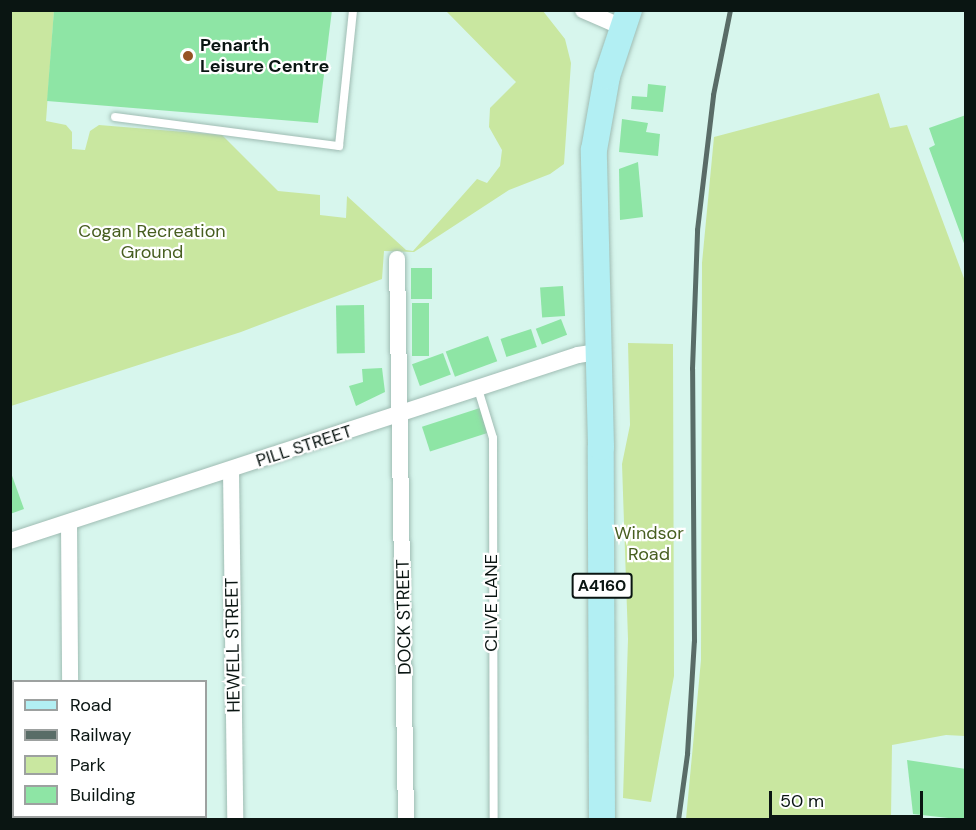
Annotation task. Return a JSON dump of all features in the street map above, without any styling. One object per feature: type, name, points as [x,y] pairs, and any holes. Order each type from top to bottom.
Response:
[{"type":"main road","name":"A4160","points":[[602,819],[594,150],[607,76],[626,19]]},
{"type":"street","points":[[583,10],[626,19]]},
{"type":"street","name":"DOCK STREET","points":[[396,259],[406,819]]},
{"type":"street","name":"PILL STREET","points":[[10,541],[578,355],[598,352]]},
{"type":"street","name":"HEWELL STREET","points":[[231,470],[235,819]]},
{"type":"street","points":[[69,523],[70,680]]},
{"type":"lane","points":[[115,117],[339,147],[353,10]]},
{"type":"lane","name":"CLIVE LANE","points":[[478,388],[493,438],[494,819]]},
{"type":"green space","name":"Cogan Recreation Ground","points":[[11,11],[54,11],[46,121],[66,125],[72,132],[72,149],[85,150],[90,131],[99,125],[222,135],[278,191],[320,195],[320,215],[346,218],[347,196],[406,250],[413,251],[477,179],[487,183],[500,166],[502,150],[489,127],[490,108],[516,82],[446,11],[543,11],[565,39],[571,63],[564,164],[550,174],[509,190],[414,252],[384,251],[382,279],[241,332],[11,406]]},
{"type":"green space","points":[[879,93],[890,128],[907,125],[965,281],[965,736],[946,735],[892,745],[891,819],[686,819],[701,660],[702,263],[714,137]]},
{"type":"green space","name":"Windsor Road","points":[[628,343],[673,344],[674,676],[651,802],[623,798],[628,639],[622,464],[630,425]]},
{"type":"building","name":"Penarth Leisure Centre","points":[[54,10],[332,10],[318,123],[47,101]]},
{"type":"building","points":[[648,84],[666,86],[663,112],[631,109],[632,96],[647,97]]},
{"type":"building","points":[[966,115],[965,246],[929,148],[935,145],[929,128]]},
{"type":"building","points":[[622,119],[648,123],[646,132],[660,134],[658,156],[619,152]]},
{"type":"building","points":[[638,162],[643,217],[620,220],[619,169]]},
{"type":"building","points":[[411,268],[432,268],[432,299],[411,299]]},
{"type":"building","points":[[563,286],[565,316],[542,318],[540,288]]},
{"type":"building","points":[[412,303],[429,303],[429,356],[412,356]]},
{"type":"building","points":[[336,305],[364,305],[365,353],[337,353]]},
{"type":"building","points":[[561,319],[567,335],[542,345],[536,329]]},
{"type":"building","points":[[531,329],[537,347],[506,357],[501,339]]},
{"type":"building","points":[[488,336],[497,361],[455,377],[446,351]]},
{"type":"building","points":[[443,353],[451,375],[420,386],[412,364]]},
{"type":"building","points":[[382,368],[385,392],[356,406],[349,386],[363,382],[362,369]]},
{"type":"building","points":[[480,408],[488,433],[430,452],[422,427]]},
{"type":"building","points":[[10,470],[24,509],[10,514]]},
{"type":"building","points":[[907,760],[966,769],[966,820],[913,814]]},
{"type":"railway","points":[[678,820],[687,754],[694,641],[692,369],[697,230],[713,95],[730,10]]},
{"type":"place","name":"Penarth Leisure Centre","points":[[188,56]]}]
